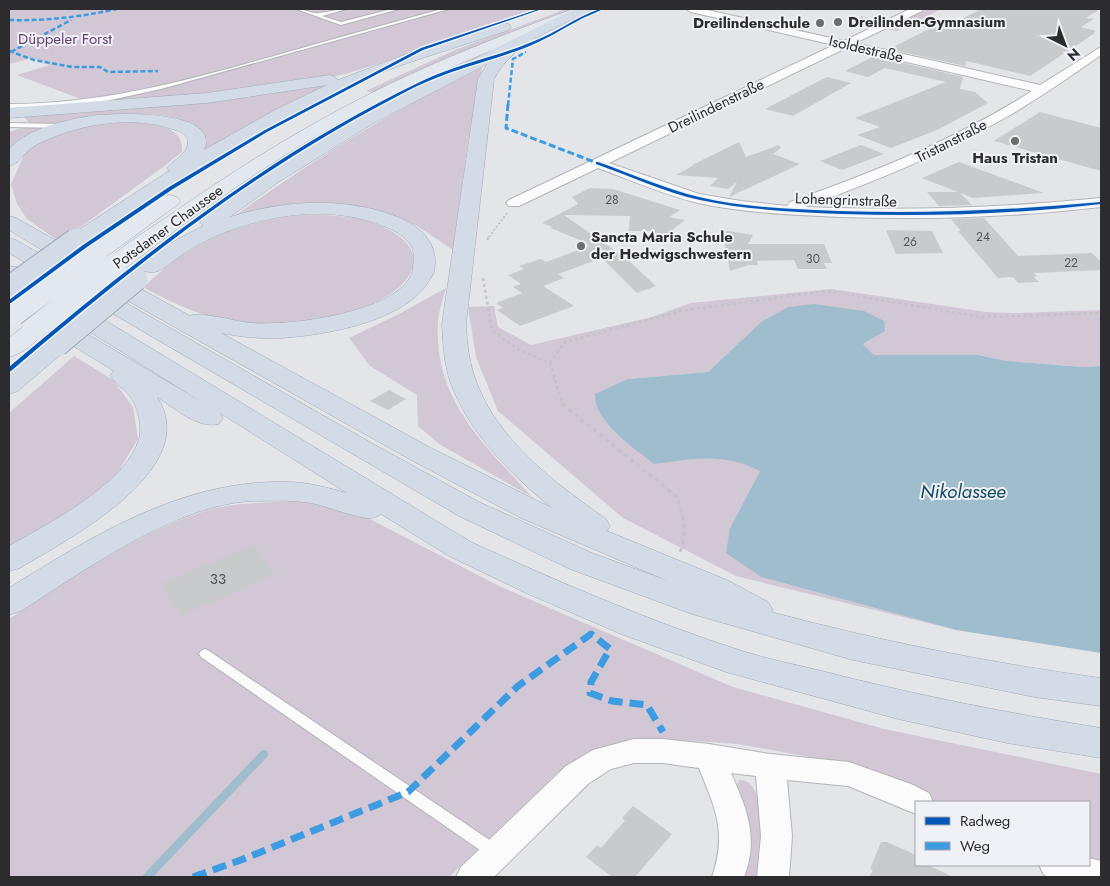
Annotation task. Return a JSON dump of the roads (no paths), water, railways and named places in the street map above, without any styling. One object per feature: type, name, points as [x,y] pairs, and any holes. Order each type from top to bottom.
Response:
[{"type":"highway","points":[[9,114],[244,94],[312,84],[509,36],[530,35],[584,9]]},
{"type":"highway","points":[[9,386],[57,345],[142,281],[220,215],[310,153],[509,36]]},
{"type":"highway","points":[[509,36],[497,62],[486,79],[454,324],[456,352],[463,381],[474,406],[495,436],[519,462],[542,485],[636,554]]},
{"type":"highway","points":[[9,288],[142,196],[211,154],[284,114],[354,79],[390,65]]},
{"type":"highway","points":[[9,161],[29,141],[70,126],[116,119],[149,119],[176,124],[193,133],[196,137],[197,146],[191,155],[142,196]]},
{"type":"highway","points":[[308,209],[356,212],[394,223],[413,234],[424,247],[426,255],[424,272],[418,282],[398,299],[361,316],[322,326],[279,331],[238,329],[201,321],[142,281],[185,243],[224,226],[260,215],[308,209]]},
{"type":"highway","points":[[9,226],[142,281],[421,454],[532,511],[718,589],[797,632]]},
{"type":"highway","points":[[9,226],[365,451],[500,524],[581,561],[704,606],[853,647],[1034,683],[1101,692]]},
{"type":"highway","points":[[9,272],[460,549],[537,585],[633,625],[738,663],[907,707],[1007,728],[1101,743]]},
{"type":"highway","points":[[11,310],[95,350],[427,543],[460,549]]},
{"type":"highway","points":[[9,560],[104,500],[130,476],[150,448],[153,437],[151,413],[138,387],[109,367],[95,350]]},
{"type":"highway","points":[[9,603],[91,552],[150,522],[186,506],[224,496],[256,491],[288,491],[332,498],[369,509]]},
{"type":"main road","name":"Potsdamer Chaussee","points":[[11,310],[202,179],[305,119],[398,73],[509,36],[560,9]]},
{"type":"main road","name":"Potsdamer Chaussee","points":[[9,350],[171,222],[227,184],[326,124],[428,72],[518,34],[584,9]]},
{"type":"street","name":"Isoldestraße","points":[[691,9],[1041,90]]},
{"type":"street","name":"Dreilindenstraße","points":[[514,203],[918,9]]},
{"type":"street","name":"Tristanstraße","points":[[791,211],[795,205],[873,177],[928,154],[987,124],[1101,50]]},
{"type":"street","name":"Lohengrinstraße","points":[[597,163],[710,201],[743,207],[791,211],[865,214],[948,214],[1044,209],[1101,202]]},
{"type":"street","points":[[472,877],[577,775],[604,759],[634,751],[662,751],[709,756],[770,766],[849,774],[916,801]]},
{"type":"street","points":[[709,756],[733,815],[736,846],[732,870],[728,877]]},
{"type":"street","points":[[770,766],[777,834],[776,863],[773,877]]},
{"type":"street","points":[[1059,866],[1101,876]]},
{"type":"lane","points":[[300,10],[308,9]]},
{"type":"lane","points":[[318,16],[345,9]]},
{"type":"lane","points":[[300,10],[341,24],[397,9]]},
{"type":"lane","points":[[9,106],[39,106],[90,100],[160,88],[447,9]]},
{"type":"lane","points":[[9,125],[70,126]]},
{"type":"lane","points":[[205,654],[496,853]]},
{"type":"water","name":"Nikolassee","points":[[814,304],[864,311],[884,321],[885,331],[863,344],[874,355],[978,355],[1007,361],[1083,367],[1101,366],[1101,653],[956,630],[761,577],[726,553],[730,528],[760,471],[732,461],[707,458],[654,464],[626,442],[608,424],[596,404],[595,394],[628,379],[708,372],[761,322],[788,307]]},
{"type":"waterway","points":[[147,877],[264,754]]},
{"type":"place","name":"Dreilinden-Gymnasium","points":[[838,22]]},
{"type":"place","name":"Dreilindenschule","points":[[820,23]]},
{"type":"place","name":"Haus Tristan","points":[[1015,141]]},
{"type":"place","name":"Sancta Maria Schule der Hedwigschwestern","points":[[581,246]]},
{"type":"park label","name":"Düppeler Forst","points":[[65,39]]}]
